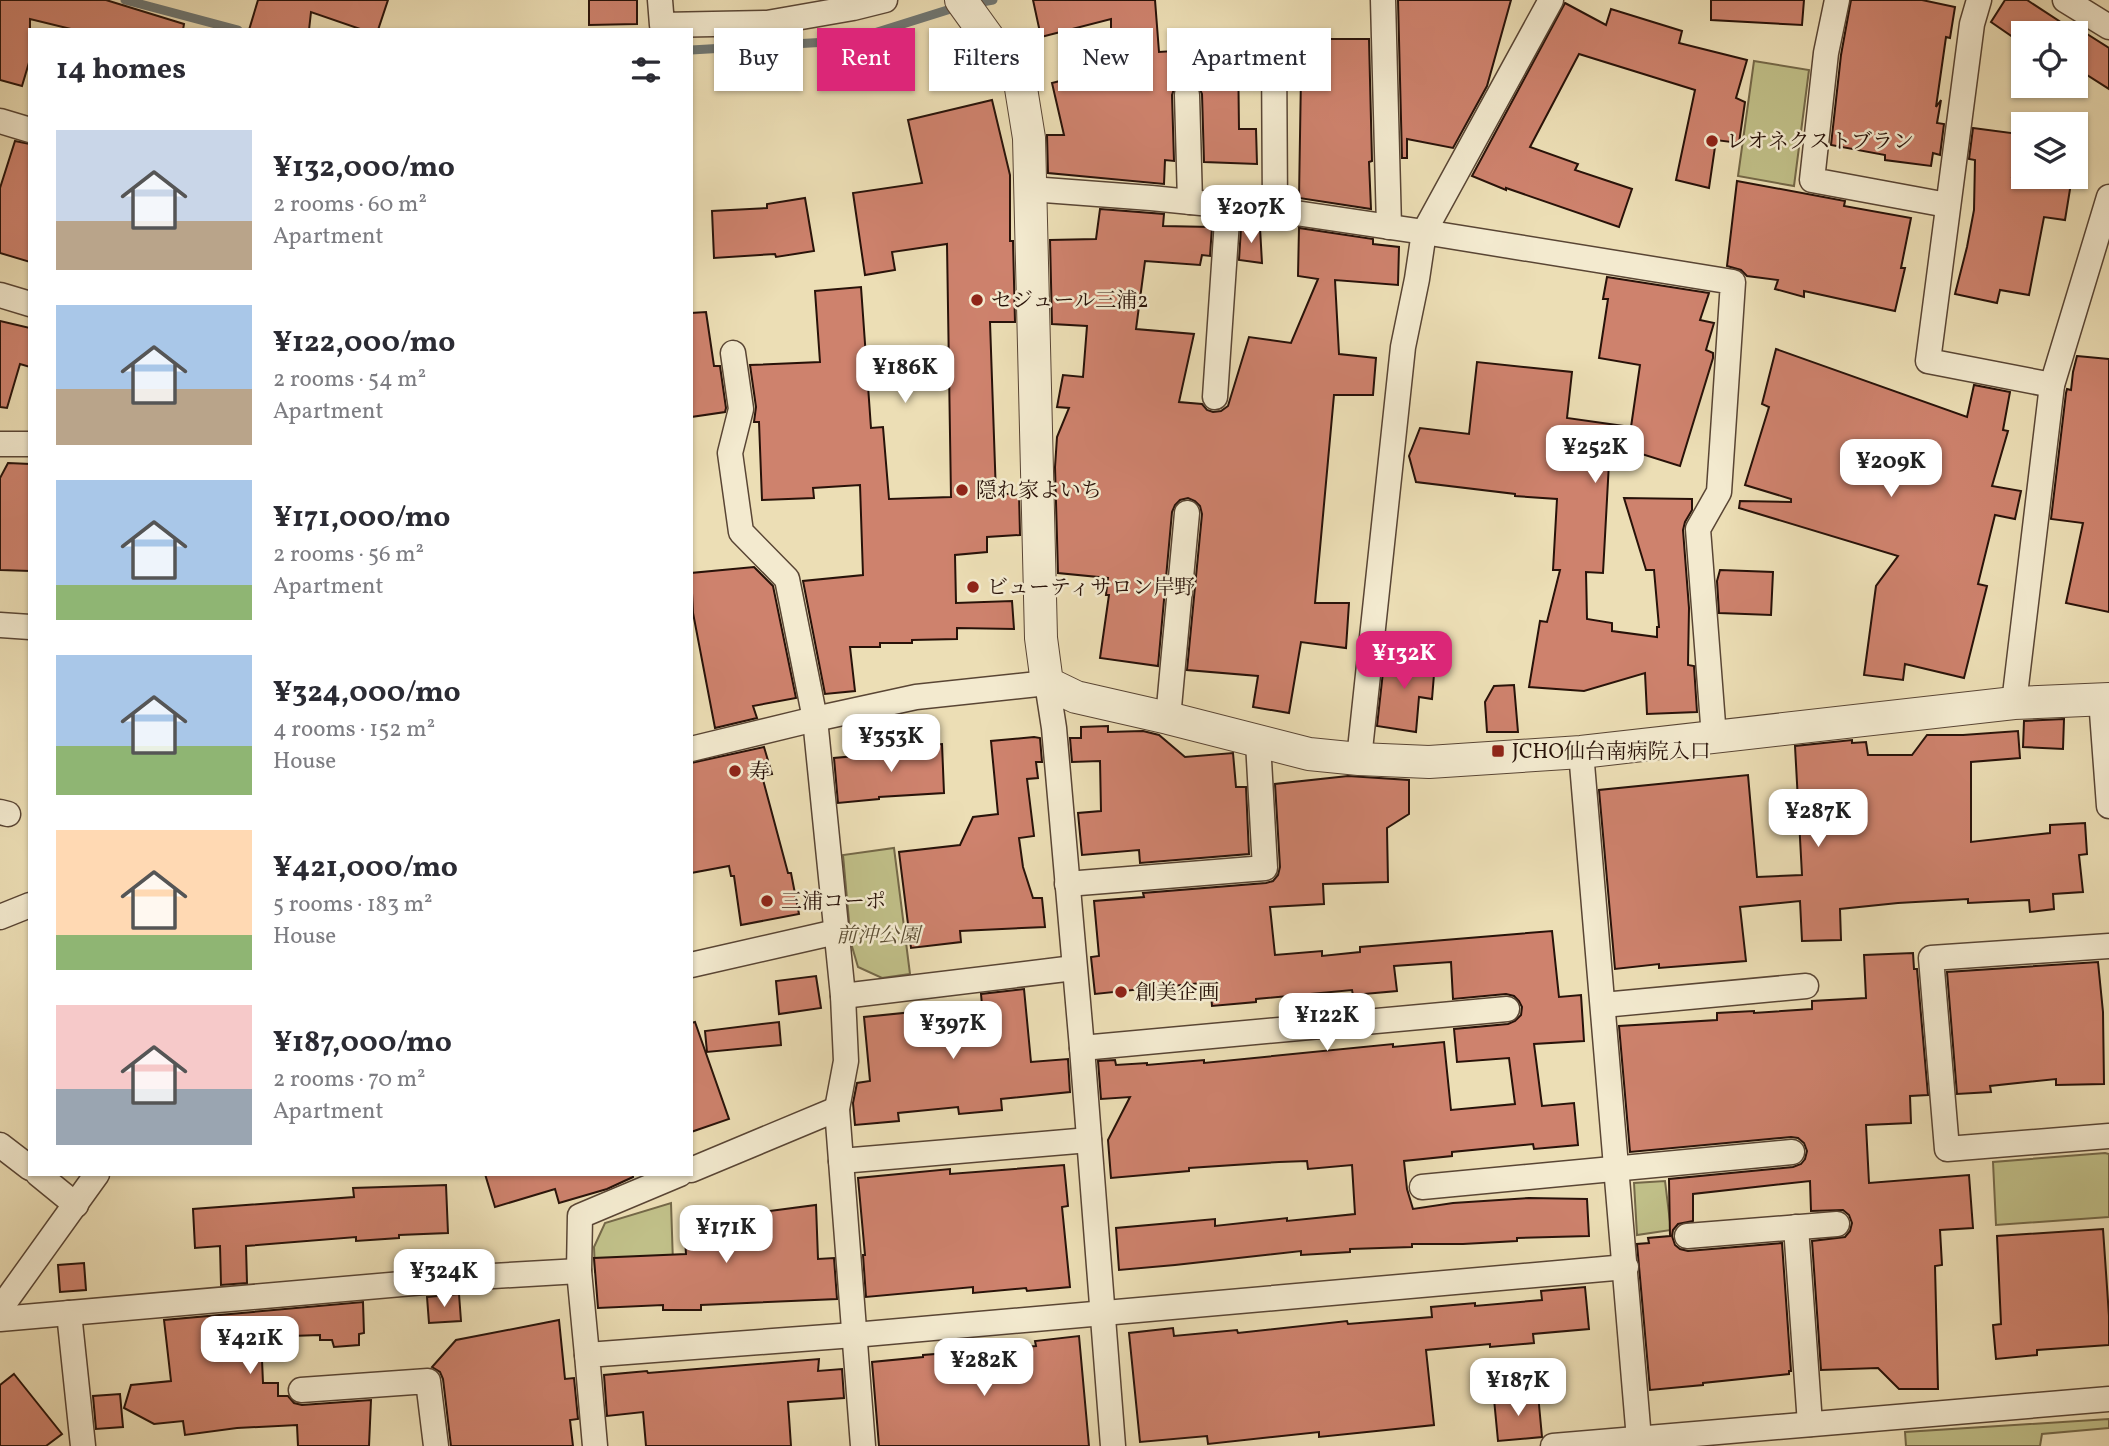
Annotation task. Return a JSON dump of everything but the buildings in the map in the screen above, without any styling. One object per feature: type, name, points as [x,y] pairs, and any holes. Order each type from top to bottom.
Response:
[{"type":"street","points":[[660,0],[662,25],[767,23],[885,0]]},
{"type":"street","points":[[1383,0],[1389,227]]},
{"type":"street","points":[[1359,759],[1403,347],[1424,232],[1551,0]]},
{"type":"street","points":[[1837,0],[1826,53],[1812,180],[1947,205]]},
{"type":"street","points":[[1979,0],[1972,24],[1928,362],[2052,385]]},
{"type":"street","points":[[2065,0],[2109,27]]},
{"type":"street","points":[[967,8],[1020,82],[1029,138],[1041,638],[1054,728],[1090,1140],[1113,1446]]},
{"type":"street","points":[[1274,91],[1275,211]]},
{"type":"street","points":[[1187,95],[1190,202]]},
{"type":"street","points":[[0,121],[28,129]]},
{"type":"street","points":[[1031,189],[1275,211],[1733,282],[1719,492],[1698,529],[1714,737]]},
{"type":"street","points":[[2014,703],[2052,385],[2109,197]]},
{"type":"street","points":[[1215,397],[1228,206]]},
{"type":"street","points":[[0,295],[28,303]]},
{"type":"street","points":[[733,354],[741,409],[730,453],[741,532],[787,579],[815,719],[843,996],[846,1061],[837,1109],[863,1446]]},
{"type":"street","points":[[0,444],[28,444]]},
{"type":"street","points":[[1168,718],[1187,513]]},
{"type":"street","points":[[0,625],[28,626]]},
{"type":"street","points":[[693,749],[916,697],[1046,683],[1076,697],[1309,754],[1429,762],[1581,752],[2014,703],[2105,699],[2109,806]]},
{"type":"street","points":[[1067,884],[1265,868],[1258,742]]},
{"type":"street","points":[[1581,752],[1640,1439]]},
{"type":"street","points":[[0,917],[28,906]]},
{"type":"street","points":[[693,965],[835,932]]},
{"type":"street","points":[[2109,946],[1931,958],[1947,1149],[2109,1136]]},
{"type":"street","points":[[843,996],[1074,968]]},
{"type":"street","points":[[1603,1004],[1806,986]]},
{"type":"street","points":[[1082,1048],[1507,1009]]},
{"type":"street","points":[[693,1169],[837,1109]]},
{"type":"street","points":[[841,1161],[1090,1140]]},
{"type":"street","points":[[0,1145],[28,1166]]},
{"type":"street","points":[[1422,1187],[1792,1152]]},
{"type":"street","points":[[40,1176],[76,1205]]},
{"type":"street","points":[[0,1309],[96,1176]]},
{"type":"street","points":[[596,1446],[579,1271],[580,1216],[675,1176]]},
{"type":"street","points":[[1687,1236],[1837,1224]]},
{"type":"street","points":[[1796,1227],[1810,1424]]},
{"type":"street","points":[[587,1355],[854,1335],[1626,1267]]},
{"type":"street","points":[[0,1319],[579,1271]]},
{"type":"street","points":[[69,1313],[83,1446]]},
{"type":"street","points":[[301,1390],[428,1381],[436,1446]]},
{"type":"street","points":[[1553,1446],[2109,1399]]},
{"type":"green space","points":[[1754,61],[1809,70],[1794,186],[1738,176]]},
{"type":"green space","name":"前沖公園","points":[[894,848],[910,974],[882,978],[858,967],[851,943],[843,855]]},
{"type":"green space","points":[[2109,1154],[2109,1217],[1996,1225],[1993,1162]]},
{"type":"green space","points":[[1665,1181],[1671,1230],[1637,1235],[1634,1183]]},
{"type":"green space","points":[[671,1203],[673,1263],[595,1272],[594,1247],[605,1223]]},
{"type":"green space","points":[[2109,1419],[2109,1428],[2042,1434],[2040,1446],[1906,1446],[1905,1432]]},
{"type":"waterway","points":[[125,0],[230,28]]},
{"type":"waterway","points":[[971,4],[993,0]]},
{"type":"waterway","points":[[693,50],[828,42],[871,34],[957,7]]},
{"type":"place","name":"レオネクストブラン","points":[[1712,141]]},
{"type":"place","name":"セジュール三浦2","points":[[977,300]]},
{"type":"place","name":"隠れ家よいち","points":[[962,490]]},
{"type":"place","name":"ビューティサロン岸野","points":[[973,587]]},
{"type":"place","name":"JCHO仙台南病院入口","points":[[1498,751]]},
{"type":"place","name":"寿","points":[[735,771]]},
{"type":"place","name":"三浦コーポ","points":[[767,901]]},
{"type":"place","name":"創美企画","points":[[1121,992]]}]
